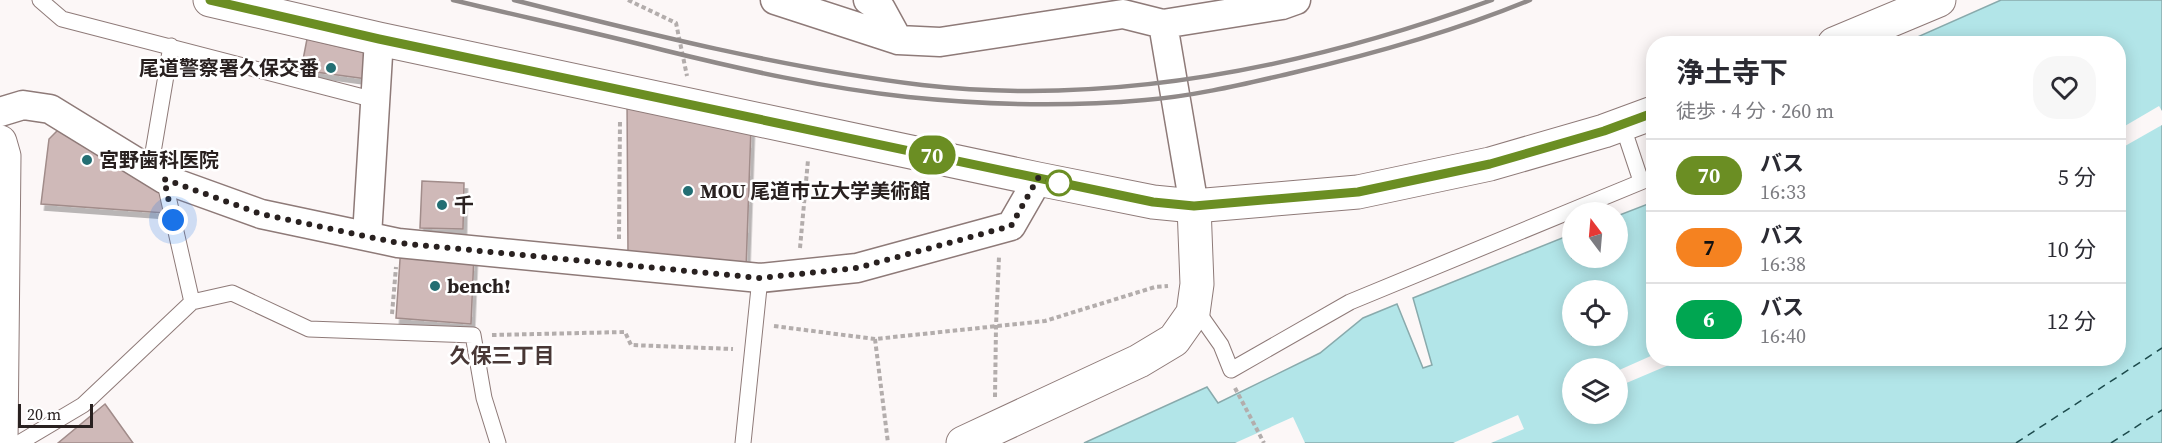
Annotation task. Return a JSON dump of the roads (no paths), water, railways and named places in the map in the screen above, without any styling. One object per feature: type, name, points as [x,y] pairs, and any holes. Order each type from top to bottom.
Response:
[{"type":"main road","points":[[210,0],[379,39],[1038,178],[1153,202],[1194,206],[1358,192],[1490,164],[1646,115]]},
{"type":"main road","points":[[1853,36],[1939,0]]},
{"type":"main road","points":[[0,142],[4,156],[1,443]]},
{"type":"main road","points":[[963,443],[1139,361],[1174,340],[1193,312],[1195,295],[1194,206]]},
{"type":"street","points":[[775,0],[898,40],[940,42],[1123,14],[1163,24],[1282,5],[1296,0]]},
{"type":"street","points":[[868,0],[881,9],[898,40]]},
{"type":"street","points":[[1163,24],[1194,206]]},
{"type":"street","points":[[367,236],[379,39]]},
{"type":"street","points":[[0,112],[23,105],[50,109],[157,175],[261,214],[398,243],[760,278],[857,268],[1000,230],[1011,226],[1038,178]]},
{"type":"lane","points":[[40,0],[62,19],[375,100]]},
{"type":"lane","points":[[171,46],[157,175],[192,302]]},
{"type":"lane","points":[[1622,124],[1646,177]]},
{"type":"lane","points":[[1195,295],[1221,345],[1231,370],[1350,302],[1646,179]]},
{"type":"lane","points":[[743,443],[760,278]]},
{"type":"lane","points":[[19,443],[83,405],[192,302],[232,293],[309,329],[473,335],[484,398],[498,443]]},
{"type":"water","points":[[2001,0],[2162,0],[2162,443],[1084,443],[1207,387],[1218,403],[1320,353],[1363,318],[1397,304],[1423,368],[1432,365],[1413,298],[1562,238],[1562,268],[1628,268],[1628,212],[1646,205],[1646,366],[2126,366],[2126,36],[1920,36]]},
{"type":"railway","points":[[453,0],[785,78],[937,100],[1056,104],[1164,98],[1238,85],[1383,50],[1472,22],[1530,0]]},
{"type":"railway","points":[[514,0],[768,60],[922,85],[994,90],[1067,90],[1139,85],[1212,76],[1283,62],[1354,44],[1423,24],[1492,0]]},
{"type":"place","name":"尾道警察署久保交番","points":[[331,68]]},
{"type":"place","name":"宮野歯科医院","points":[[87,160]]},
{"type":"place","name":"MOU 尾道市立大学美術館","points":[[688,191]]},
{"type":"place","name":"千","points":[[442,205]]},
{"type":"place","name":"bench!","points":[[435,286]]},
{"type":"district","name":"久保三丁目","points":[[502,355]]}]
